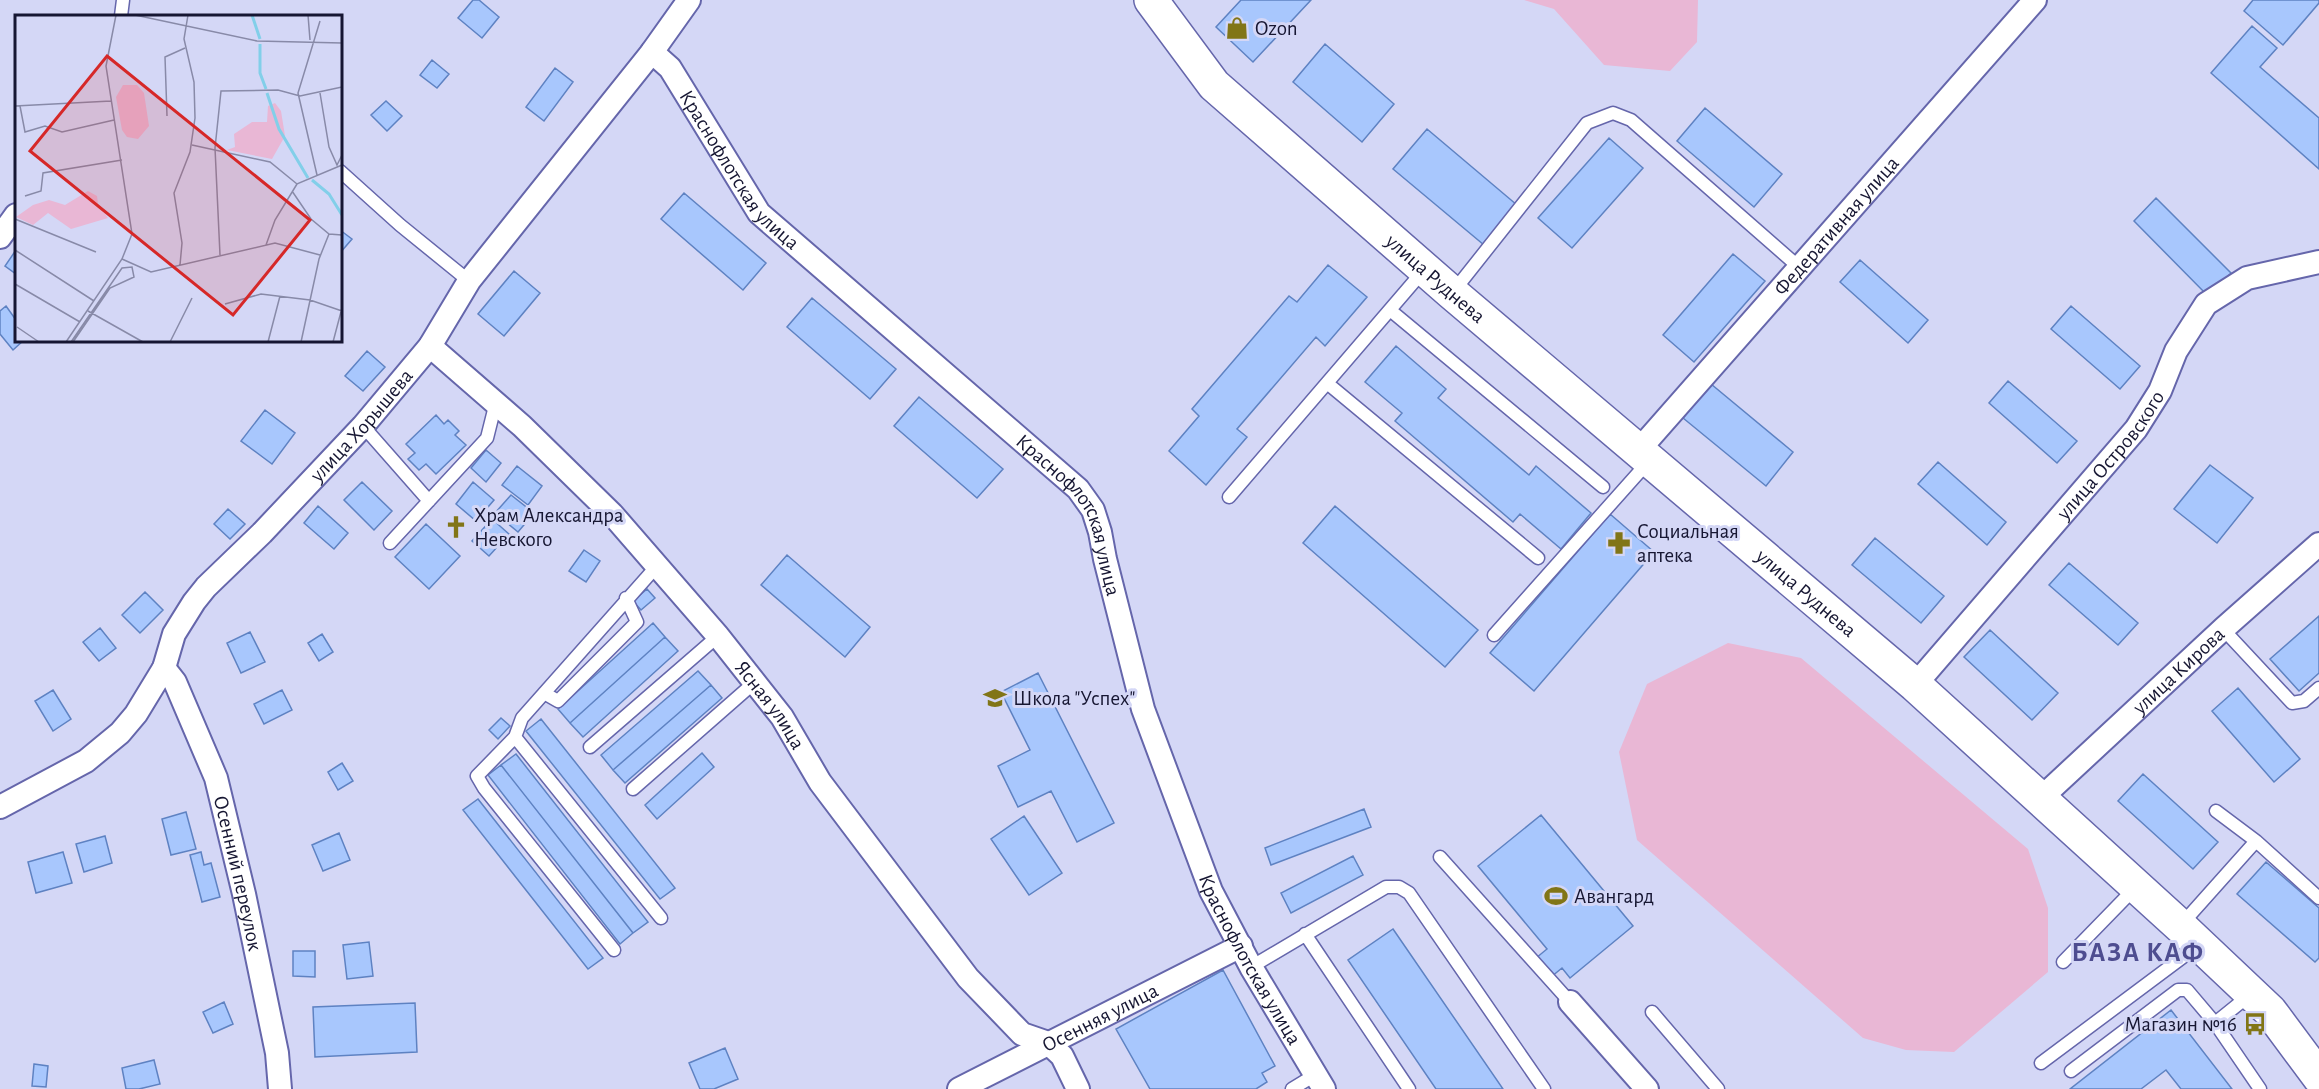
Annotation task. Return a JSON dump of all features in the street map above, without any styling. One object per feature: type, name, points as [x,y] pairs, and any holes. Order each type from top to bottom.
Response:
[{"type":"main road","name":"улица Руднева","points":[[1151,0],[1214,85],[1452,293],[1915,686],[2252,993],[2279,1022],[2319,1077]]},
{"type":"street","name":"улица Хорышева","points":[[0,807],[86,761],[105,747],[136,714],[164,668],[174,634],[200,595],[363,426],[430,346],[470,281],[652,52],[689,0]]},
{"type":"street","name":"Федеративная улица","points":[[1644,455],[1800,268],[2035,0]]},
{"type":"street","name":"Краснофлотская улица","points":[[652,52],[670,68],[759,213],[1078,489],[1093,510],[1143,710],[1211,891],[1251,967],[1319,1082]]},
{"type":"street","points":[[0,237],[15,216]]},
{"type":"street","name":"улица Островского","points":[[1915,686],[2136,429],[2160,391],[2176,351],[2206,304],[2247,278],[2319,262]]},
{"type":"street","name":"Ясная улица","points":[[430,346],[496,402],[612,514],[718,636],[782,717],[820,782],[968,978],[1022,1034],[1048,1043],[1062,1056],[1078,1089]]},
{"type":"street","name":"улица Кирова","points":[[2040,800],[2223,629],[2319,544]]},
{"type":"street","name":"Осенний переулок","points":[[164,668],[175,682],[216,778],[277,1053],[280,1089]]},
{"type":"street","name":"Осенняя улица","points":[[959,1089],[1241,946]]},
{"type":"street","points":[[1570,1002],[1647,1089]]},
{"type":"lane","points":[[121,15],[123,0]]},
{"type":"lane","points":[[1452,293],[1587,123],[1613,113],[1631,120],[1800,268]]},
{"type":"lane","points":[[342,173],[400,225],[470,281]]},
{"type":"lane","points":[[1229,497],[1425,269]]},
{"type":"lane","points":[[1390,310],[1603,487]]},
{"type":"lane","points":[[1327,383],[1538,558]]},
{"type":"lane","points":[[390,543],[487,438],[496,402]]},
{"type":"lane","points":[[363,426],[429,501]]},
{"type":"lane","points":[[1494,635],[1644,455]]},
{"type":"lane","points":[[614,950],[477,776],[515,737],[522,718],[626,597],[656,567]]},
{"type":"lane","points":[[544,693],[558,701],[637,622],[626,597]]},
{"type":"lane","points":[[2223,629],[2292,703],[2304,701],[2319,688]]},
{"type":"lane","points":[[590,747],[718,636]]},
{"type":"lane","points":[[633,789],[754,682]]},
{"type":"lane","points":[[515,737],[661,918]]},
{"type":"lane","points":[[2216,811],[2256,841],[2319,898]]},
{"type":"lane","points":[[2041,1063],[2190,935],[2256,841]]},
{"type":"lane","points":[[1440,857],[1570,1002]]},
{"type":"lane","points":[[2063,962],[2136,886]]},
{"type":"lane","points":[[1251,967],[1386,887],[1399,887],[1409,893],[1544,1089]]},
{"type":"lane","points":[[1305,934],[1409,1089]]},
{"type":"lane","points":[[2071,1071],[2178,990],[2187,990],[2216,1023],[2260,1089]]},
{"type":"lane","points":[[2216,1023],[2252,993]]},
{"type":"lane","points":[[1652,1012],[1718,1089]]},
{"type":"lane","points":[[1292,1089],[1319,1082]]},
{"type":"shaded area","points":[[1524,0],[1698,0],[1697,42],[1670,71],[1604,65],[1554,9]]},
{"type":"shaded area","points":[[1728,643],[1801,658],[2028,849],[2048,908],[2048,972],[1954,1052],[1906,1050],[1863,1038],[1637,840],[1619,752],[1647,684]]},
{"type":"building","points":[[473,0],[479,0],[499,17],[482,38],[458,18]]},
{"type":"building","points":[[1241,0],[1311,0],[1253,62],[1216,27]]},
{"type":"building","points":[[2253,0],[2319,0],[2319,3],[2283,45],[2244,11]]},
{"type":"building","points":[[2252,26],[2277,48],[2260,67],[2319,118],[2319,169],[2211,73]]},
{"type":"building","points":[[1325,44],[1394,104],[1362,142],[1293,82]]},
{"type":"building","points":[[432,60],[449,74],[437,88],[420,75]]},
{"type":"building","points":[[555,68],[573,82],[544,121],[526,107]]},
{"type":"building","points":[[386,101],[402,116],[387,131],[371,115]]},
{"type":"building","points":[[1705,108],[1782,174],[1754,207],[1677,141]]},
{"type":"building","points":[[1427,129],[1517,205],[1484,245],[1393,169]]},
{"type":"building","points":[[1609,138],[1643,168],[1572,248],[1538,218]]},
{"type":"building","points":[[684,193],[766,263],[743,290],[661,219]]},
{"type":"building","points":[[2156,198],[2231,273],[2208,296],[2134,221]]},
{"type":"building","points":[[342,232],[352,239],[342,251]]},
{"type":"building","points":[[15,251],[15,273],[5,266]]},
{"type":"building","points":[[1733,254],[1765,281],[1694,362],[1663,335]]},
{"type":"building","points":[[1860,260],[1928,320],[1908,343],[1840,282]]},
{"type":"building","points":[[1328,265],[1367,297],[1325,346],[1316,337],[1237,429],[1247,437],[1206,485],[1169,451],[1199,416],[1192,409],[1289,296],[1297,302]]},
{"type":"building","points":[[514,271],[540,293],[504,336],[478,314]]},
{"type":"building","points":[[812,298],[896,369],[870,399],[787,327]]},
{"type":"building","points":[[6,306],[15,319],[15,342],[22,342],[13,350],[0,334],[0,311]]},
{"type":"building","points":[[2071,306],[2140,366],[2120,389],[2051,329]]},
{"type":"building","points":[[1396,346],[1446,389],[1438,398],[1529,475],[1536,466],[1591,513],[1561,549],[1520,514],[1513,522],[1395,421],[1402,413],[1365,382]]},
{"type":"building","points":[[367,351],[385,367],[363,391],[345,376]]},
{"type":"building","points":[[2008,381],[2077,441],[2057,463],[1989,403]]},
{"type":"building","points":[[1711,384],[1793,452],[1766,486],[1683,418]]},
{"type":"building","points":[[919,397],[1003,469],[977,498],[894,426]]},
{"type":"building","points":[[265,410],[295,433],[272,464],[241,441]]},
{"type":"building","points":[[436,415],[444,424],[448,420],[459,431],[455,435],[466,445],[436,474],[426,464],[419,470],[408,459],[415,453],[406,444]]},
{"type":"building","points":[[486,450],[501,463],[486,482],[471,468]]},
{"type":"building","points":[[1938,462],[2006,522],[1987,545],[1918,484]]},
{"type":"building","points":[[2210,465],[2253,498],[2217,543],[2174,509]]},
{"type":"building","points":[[517,466],[542,486],[528,505],[502,485]]},
{"type":"building","points":[[362,482],[392,511],[374,530],[344,500]]},
{"type":"building","points":[[473,482],[494,500],[476,521],[456,504]]},
{"type":"building","points":[[511,495],[534,513],[518,532],[495,513]]},
{"type":"building","points":[[318,506],[348,533],[334,549],[304,523]]},
{"type":"building","points":[[1335,506],[1478,630],[1445,667],[1303,543]]},
{"type":"building","points":[[228,509],[245,524],[230,539],[214,524]]},
{"type":"building","points":[[1610,514],[1654,552],[1534,691],[1490,653]]},
{"type":"building","points":[[492,519],[509,534],[489,556],[472,541]]},
{"type":"building","points":[[426,524],[460,556],[429,589],[395,557]]},
{"type":"building","points":[[1875,538],[1944,596],[1921,623],[1852,565]]},
{"type":"building","points":[[584,550],[600,561],[586,582],[569,571]]},
{"type":"building","points":[[787,555],[870,627],[845,657],[761,585]]},
{"type":"building","points":[[2069,563],[2138,623],[2118,645],[2049,585]]},
{"type":"building","points":[[647,589],[655,598],[641,610],[633,601]]},
{"type":"building","points":[[145,592],[163,610],[140,633],[122,615]]},
{"type":"building","points":[[2319,616],[2319,673],[2299,691],[2270,659]]},
{"type":"building","points":[[653,623],[665,637],[570,723],[558,709]]},
{"type":"building","points":[[100,628],[116,648],[99,661],[83,642]]},
{"type":"building","points":[[1990,630],[2058,693],[2032,720],[1964,657]]},
{"type":"building","points":[[250,632],[265,662],[241,673],[227,643]]},
{"type":"building","points":[[322,634],[333,652],[319,661],[308,643]]},
{"type":"building","points":[[665,637],[678,651],[583,737],[570,723]]},
{"type":"building","points":[[698,671],[711,685],[613,770],[601,755]]},
{"type":"building","points":[[1038,673],[1114,823],[1077,842],[1051,791],[1018,807],[998,766],[1030,750],[1001,692]]},
{"type":"building","points":[[711,685],[722,698],[625,783],[613,770]]},
{"type":"building","points":[[2238,688],[2300,759],[2274,782],[2212,711]]},
{"type":"building","points":[[53,690],[71,719],[53,731],[35,701]]},
{"type":"building","points":[[282,690],[292,710],[264,724],[254,704]]},
{"type":"building","points":[[501,718],[510,726],[498,739],[489,730]]},
{"type":"building","points":[[541,719],[675,888],[660,899],[526,731]]},
{"type":"building","points":[[702,753],[714,767],[657,819],[645,805]]},
{"type":"building","points":[[516,754],[648,922],[633,933],[501,765]]},
{"type":"building","points":[[342,763],[353,781],[338,790],[328,772]]},
{"type":"building","points":[[501,765],[633,933],[620,944],[488,775]]},
{"type":"building","points":[[2143,774],[2218,842],[2193,869],[2118,801]]},
{"type":"building","points":[[478,799],[603,958],[588,969],[463,810]]},
{"type":"building","points":[[1364,809],[1371,827],[1271,865],[1265,848]]},
{"type":"building","points":[[186,812],[196,849],[171,855],[162,819]]},
{"type":"building","name":"Авангард","points":[[1541,815],[1633,926],[1570,978],[1562,968],[1551,977],[1536,958],[1547,949],[1478,866]]},
{"type":"building","points":[[1024,816],[1062,873],[1029,895],[991,839]]},
{"type":"building","points":[[339,833],[350,860],[323,871],[312,845]]},
{"type":"building","points":[[105,836],[112,863],[84,872],[76,844]]},
{"type":"building","points":[[63,852],[72,883],[36,893],[28,862]]},
{"type":"building","points":[[201,852],[204,865],[211,863],[220,897],[202,902],[190,855]]},
{"type":"building","points":[[1353,856],[1363,875],[1291,913],[1281,893]]},
{"type":"building","points":[[2266,862],[2319,908],[2319,958],[2315,962],[2237,894]]},
{"type":"building","points":[[1393,929],[1503,1089],[1436,1089],[1348,960]]},
{"type":"building","points":[[369,942],[373,976],[347,979],[343,945]]},
{"type":"building","points":[[293,951],[315,951],[315,977],[293,976]]},
{"type":"building","points":[[1223,970],[1275,1066],[1262,1073],[1267,1082],[1256,1089],[1150,1089],[1116,1029]]},
{"type":"building","points":[[224,1002],[233,1024],[213,1033],[203,1012]]},
{"type":"building","points":[[415,1003],[417,1052],[315,1057],[313,1007]]},
{"type":"building","points":[[2171,1010],[2232,1089],[2181,1089],[2166,1070],[2141,1089],[2070,1089]]},
{"type":"building","points":[[725,1048],[738,1079],[714,1089],[700,1089],[689,1063]]},
{"type":"building","points":[[154,1060],[160,1084],[139,1089],[126,1089],[122,1068]]},
{"type":"building","points":[[34,1064],[48,1066],[46,1087],[32,1086]]},
{"type":"place","name":"Ozon","points":[[1237,28]]},
{"type":"place","name":"Храм Александра Невского","points":[[456,527]]},
{"type":"place","name":"Социальная аптека","points":[[1619,543]]},
{"type":"place","name":"Школа \"Успех\"","points":[[995,698]]},
{"type":"place","name":"Авангард","points":[[1556,896]]},
{"type":"place","name":"Магазин №16","points":[[2255,1024]]},
{"type":"district","name":"БАЗА КАФ","points":[[2138,952]]}]
